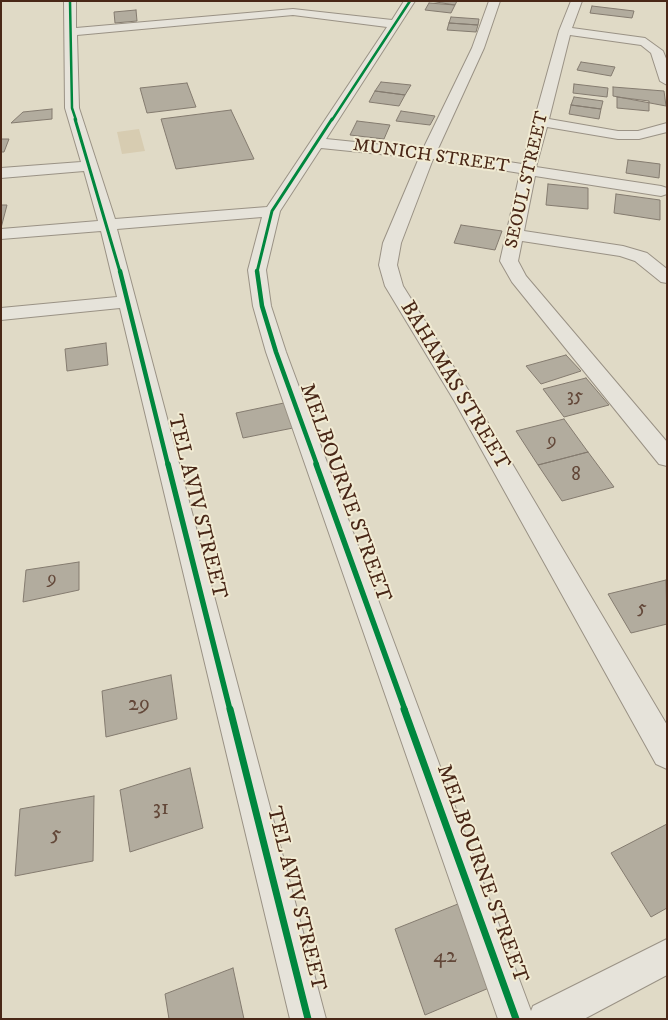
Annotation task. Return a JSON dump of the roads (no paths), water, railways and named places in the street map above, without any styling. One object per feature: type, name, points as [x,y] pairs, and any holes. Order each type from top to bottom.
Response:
[{"type":"street","name":"TEL AVIV STREET","points":[[70,1],[72,108],[88,166],[108,225],[308,1019]]},
{"type":"street","points":[[316,15],[330,1]]},
{"type":"street","name":"MELBOURNE STREET","points":[[410,1],[393,24],[318,143],[272,211],[257,270],[262,306],[276,352],[516,1019]]},
{"type":"street","name":"BAHAMAS STREET","points":[[495,1],[478,48],[428,154],[392,242],[388,265],[394,286],[465,401],[667,754]]},
{"type":"street","name":"SEOUL STREET","points":[[577,1],[564,31],[528,170],[509,261],[518,278],[667,458]]},
{"type":"street","points":[[71,32],[293,12],[393,24]]},
{"type":"street","points":[[564,31],[645,42],[657,51],[667,81]]},
{"type":"street","points":[[541,122],[618,135],[639,135],[667,127]]},
{"type":"street","name":"MUNICH STREET","points":[[318,143],[428,154],[661,191]]},
{"type":"street","points":[[1,173],[88,166]]},
{"type":"street","points":[[1,234],[272,211]]},
{"type":"street","points":[[515,235],[623,251],[641,257],[667,278]]},
{"type":"street","points":[[1,314],[126,302]]},
{"type":"street","points":[[546,1019],[667,956]]}]
